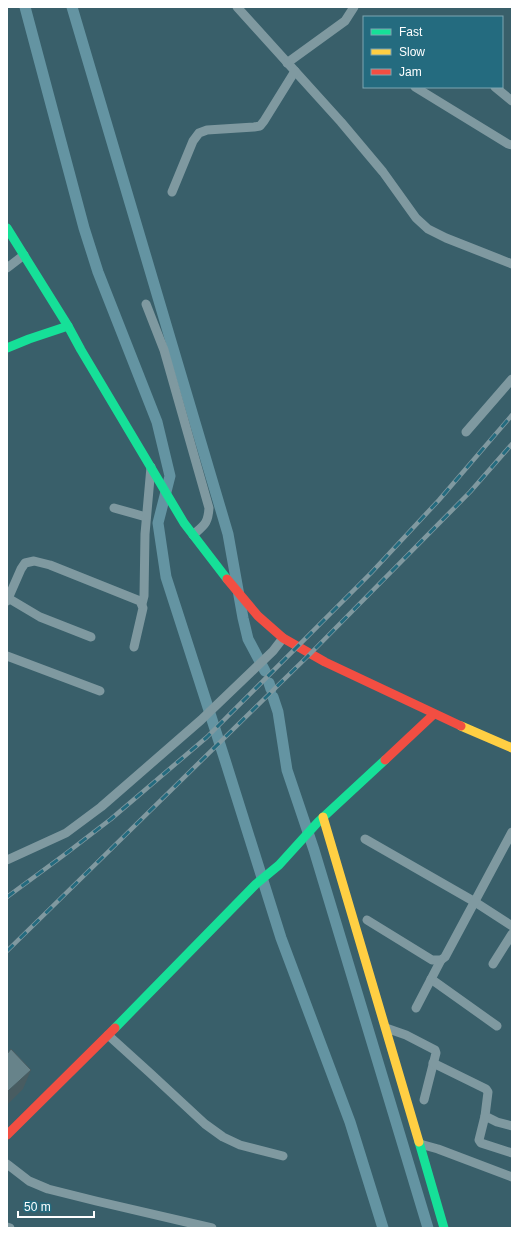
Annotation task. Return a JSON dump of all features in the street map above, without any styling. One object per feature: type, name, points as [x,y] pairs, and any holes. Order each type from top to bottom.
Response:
[{"type":"street","points":[[237,7],[383,172],[416,218],[428,229],[446,238],[512,264]]},
{"type":"street","points":[[287,63],[345,21],[354,7]]},
{"type":"street","points":[[172,192],[193,141],[199,133],[207,130],[254,128],[260,126],[295,71]]},
{"type":"street","points":[[417,88],[501,140],[512,145]]},
{"type":"street","points":[[496,88],[512,101]]},
{"type":"street","points":[[7,228],[68,326],[184,523],[213,562],[258,616],[283,638],[325,662],[434,714],[512,748]]},
{"type":"street","points":[[7,268],[24,255]]},
{"type":"street","points":[[146,304],[164,350],[210,508],[209,519],[205,525],[193,535]]},
{"type":"street","points":[[7,348],[68,326]]},
{"type":"street","points":[[466,432],[512,378]]},
{"type":"street","points":[[134,647],[143,608],[146,516],[151,467]]},
{"type":"street","points":[[114,508],[146,516]]},
{"type":"street","points":[[91,637],[40,616],[8,599],[21,569],[26,563],[34,561],[50,565],[140,601],[142,604]]},
{"type":"street","points":[[7,860],[66,832],[101,807],[226,696],[273,651],[283,638]]},
{"type":"street","points":[[7,656],[100,691]]},
{"type":"street","points":[[7,1135],[108,1035],[256,884],[279,865],[321,820],[434,714]]},
{"type":"street","points":[[321,820],[386,1028],[444,1228]]},
{"type":"street","points":[[416,1008],[512,832]]},
{"type":"street","points":[[365,839],[475,902],[512,926]]},
{"type":"street","points":[[367,920],[432,960],[441,960]]},
{"type":"street","points":[[493,964],[512,934]]},
{"type":"street","points":[[431,979],[497,1026]]},
{"type":"street","points":[[386,1028],[406,1035],[435,1050],[436,1053],[424,1100]]},
{"type":"street","points":[[108,1035],[211,1129],[223,1137],[240,1145],[283,1156]]},
{"type":"street","points":[[433,1063],[486,1089],[488,1092],[485,1116],[479,1140],[481,1143],[512,1153]]},
{"type":"street","points":[[485,1116],[496,1122],[512,1126]]},
{"type":"street","points":[[420,1144],[438,1149],[512,1177]]},
{"type":"street","points":[[7,1164],[29,1181],[48,1189],[96,1202],[212,1228]]},
{"type":"building","points":[[11,1049],[31,1070],[8,1091],[7,1054]]},
{"type":"waterway","points":[[25,7],[84,228],[98,272],[157,422],[170,476],[158,523],[166,577],[281,938],[350,1122],[383,1228]]},
{"type":"waterway","points":[[72,7],[228,534],[248,639],[265,671]]},
{"type":"waterway","points":[[269,683],[271,689]]},
{"type":"waterway","points":[[273,697],[278,712],[287,770],[314,850],[428,1228]]},
{"type":"railway","points":[[7,897],[111,819],[207,737],[371,573],[439,500],[512,415]]},
{"type":"railway","points":[[7,951],[310,654],[470,492],[512,444]]},
{"type":"traffic: fast","points":[[7,228],[68,326],[184,523],[227,579]]},
{"type":"traffic: fast","points":[[7,348],[68,326]]},
{"type":"traffic: fast","points":[[115,1028],[256,884],[279,865],[318,822],[385,760]]},
{"type":"traffic: fast","points":[[419,1142],[444,1228]]},
{"type":"traffic: slow","points":[[461,726],[512,748]]},
{"type":"traffic: slow","points":[[323,817],[419,1142]]},
{"type":"traffic: jam","points":[[227,579],[258,616],[283,638],[325,662],[461,726]]},
{"type":"traffic: jam","points":[[385,760],[434,714]]},
{"type":"traffic: jam","points":[[7,1135],[115,1028]]}]
